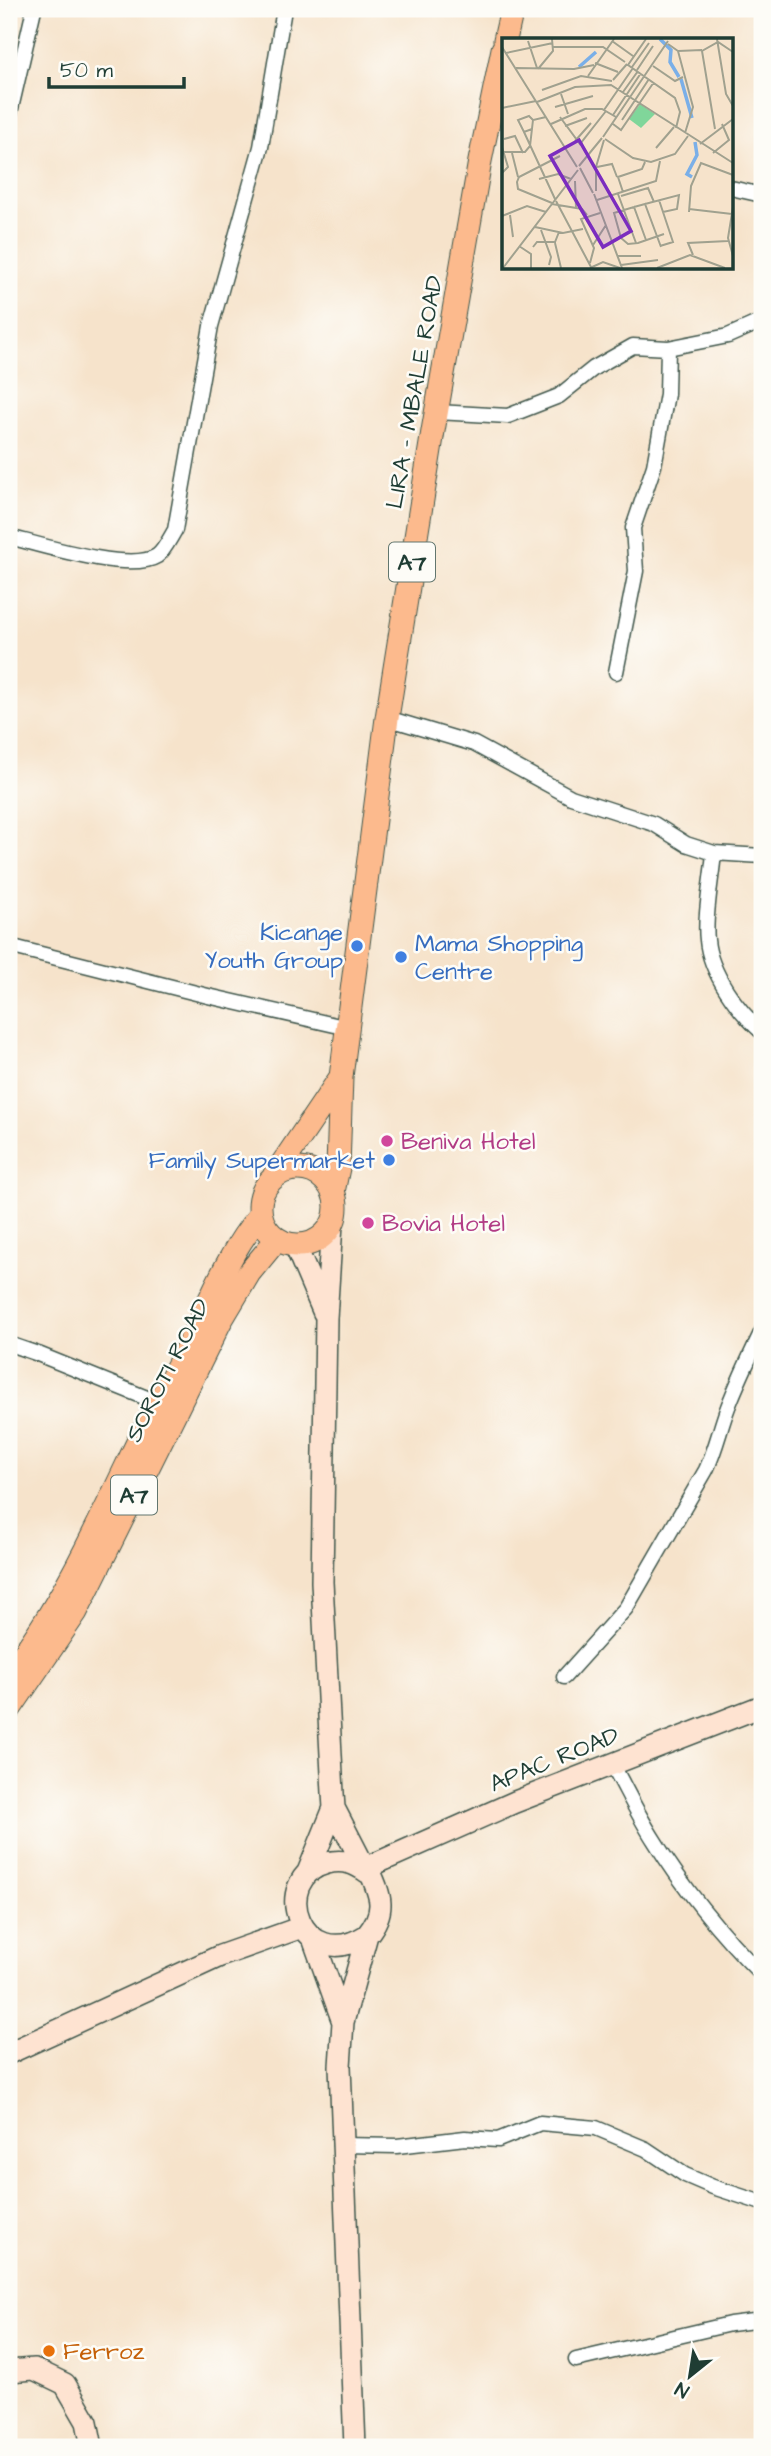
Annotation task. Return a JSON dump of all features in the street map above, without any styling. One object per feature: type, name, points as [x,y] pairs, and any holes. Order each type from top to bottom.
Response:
[{"type":"main road","points":[[505,38],[512,9]]},
{"type":"main road","name":"LIRA - MBALE ROAD","points":[[341,1077],[387,718],[480,161],[502,55]]},
{"type":"main road","name":"A7","points":[[260,1214],[261,1193],[341,1077]]},
{"type":"main road","name":"A7","points":[[286,1242],[317,1241],[332,1224],[336,1203],[333,1192],[338,1168],[341,1077]]},
{"type":"main road","points":[[274,1176],[296,1168],[308,1170],[318,1174],[333,1192]]},
{"type":"main road","points":[[260,1214],[266,1228],[286,1242]]},
{"type":"main road","name":"SOROTI ROAD","points":[[9,1674],[59,1600],[159,1403],[226,1262],[260,1214]]},
{"type":"main road","name":"SOROTI ROAD","points":[[9,1710],[76,1612],[221,1320],[249,1273],[286,1242]]},
{"type":"street","points":[[9,117],[34,9]]},
{"type":"street","points":[[9,537],[119,562],[141,562],[159,555],[175,530],[211,326],[261,147],[284,9]]},
{"type":"street","points":[[732,188],[762,195]]},
{"type":"street","points":[[437,412],[508,416],[559,396],[594,368],[633,345],[668,348],[728,336],[762,321]]},
{"type":"street","points":[[617,672],[636,571],[633,528],[654,466],[667,394],[668,348]]},
{"type":"street","points":[[387,718],[474,744],[571,797],[654,824],[686,844],[714,853],[762,856]]},
{"type":"street","points":[[714,853],[707,940],[716,976],[762,1032]]},
{"type":"street","points":[[9,946],[348,1028]]},
{"type":"street","points":[[332,1224],[326,1318],[322,1583],[334,1808],[295,1898],[296,1913],[308,1934],[342,2022]]},
{"type":"street","points":[[286,1242],[326,1318]]},
{"type":"street","points":[[564,1677],[610,1628],[643,1581],[706,1470],[717,1446],[726,1410],[762,1331]]},
{"type":"street","points":[[9,1344],[159,1403]]},
{"type":"street","name":"APAC ROAD","points":[[368,1870],[515,1802],[762,1706]]},
{"type":"street","points":[[612,1763],[654,1840],[689,1892],[762,1975]]},
{"type":"street","points":[[9,2053],[220,1956],[308,1934],[341,1946],[355,1943],[367,1935],[376,1924],[380,1895],[334,1808]]},
{"type":"street","points":[[308,1872],[321,1864],[335,1861],[347,1861],[368,1870]]},
{"type":"street","points":[[355,2447],[340,2066],[342,2022],[367,1935]]},
{"type":"street","points":[[342,2145],[397,2146],[465,2138],[498,2140],[540,2123],[596,2128],[646,2149],[685,2175],[713,2188],[762,2203]]},
{"type":"street","points":[[576,2360],[730,2324],[762,2320]]},
{"type":"street","points":[[9,2371],[34,2369],[65,2385],[86,2421],[92,2447]]},
{"type":"place","name":"Kicange Youth Group","points":[[357,946]]},
{"type":"place","name":"Mama Shopping Centre","points":[[401,957]]},
{"type":"place","name":"Beniva Hotel","points":[[387,1141]]},
{"type":"place","name":"Family Supermarket","points":[[389,1160]]},
{"type":"place","name":"Bovia Hotel","points":[[368,1223]]},
{"type":"place","name":"Ferroz","points":[[49,2351]]}]
